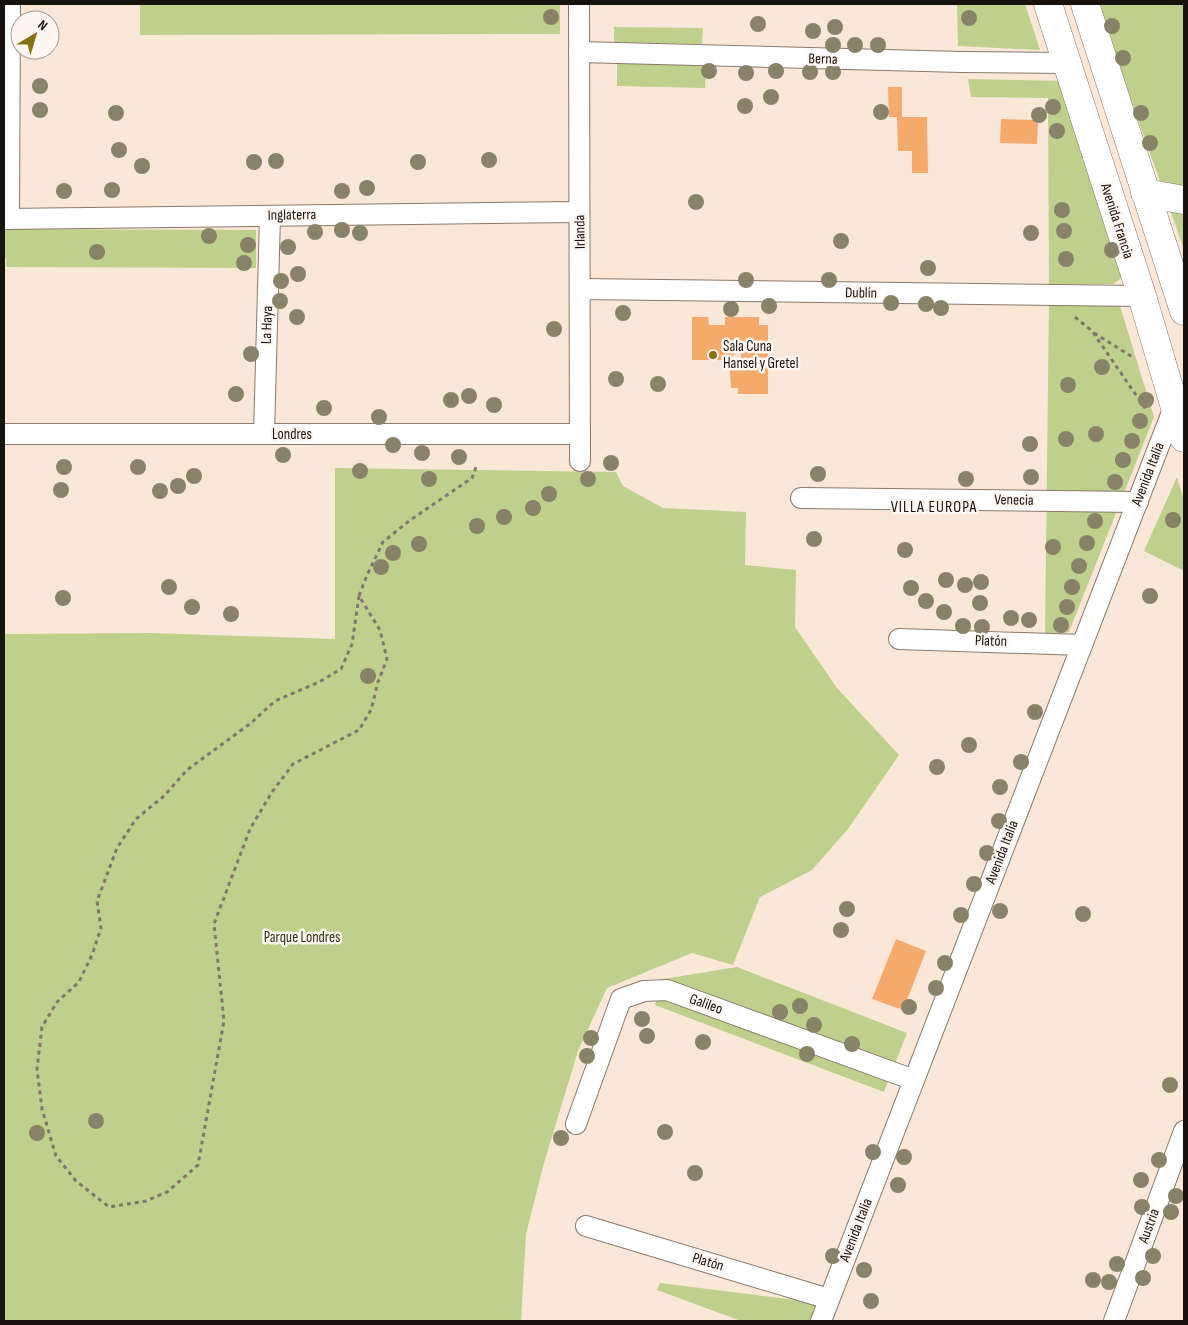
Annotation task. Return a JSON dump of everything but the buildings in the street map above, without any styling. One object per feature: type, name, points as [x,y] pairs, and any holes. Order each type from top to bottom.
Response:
[{"type":"main road","name":"Avenida Francia","points":[[1048,4],[1142,296],[1169,401],[1184,438]]},
{"type":"main road","points":[[1085,4],[1184,311]]},
{"type":"main road","points":[[1145,193],[1184,200]]},
{"type":"street","points":[[7,219],[10,4]]},
{"type":"street","name":"Irlanda","points":[[579,4],[580,461]]},
{"type":"street","name":"Berna","points":[[579,52],[1066,63]]},
{"type":"street","name":"Inglaterra","points":[[7,219],[579,212]]},
{"type":"street","name":"La Haya","points":[[264,434],[270,216]]},
{"type":"street","name":"Dublín","points":[[580,289],[1142,296]]},
{"type":"street","name":"Avenida Italia","points":[[821,1321],[1138,502],[1169,401]]},
{"type":"street","name":"Londres","points":[[4,434],[580,434]]},
{"type":"street","name":"Venecia","points":[[801,498],[1138,502]]},
{"type":"street","name":"Platón","points":[[899,639],[1082,645]]},
{"type":"street","name":"Galileo","points":[[576,1124],[621,999],[644,991],[667,990],[914,1080]]},
{"type":"street","name":"Austria","points":[[1114,1321],[1184,1132]]},
{"type":"street","name":"Platón","points":[[586,1226],[829,1299]]},
{"type":"path","points":[[1048,295],[1092,331],[1169,401]]},
{"type":"path","points":[[1092,331],[1137,359]]},
{"type":"path","points":[[359,596],[380,630],[387,659],[378,682],[371,710],[359,730],[293,764],[250,829],[214,924],[224,1020],[198,1165],[167,1192],[146,1201],[109,1207],[76,1181],[56,1156],[42,1109],[37,1069],[42,1027],[57,1002],[79,982],[92,955],[100,928],[97,901],[117,848],[136,819],[164,796],[187,770],[251,723],[275,701],[319,682],[341,669],[352,644],[359,596],[383,542],[409,521],[472,478],[477,464]]},
{"type":"green space","points":[[140,4],[560,4],[560,34],[140,35]]},
{"type":"green space","points":[[957,4],[1025,4],[1040,50],[958,46]]},
{"type":"green space","points":[[1097,4],[1184,4],[1184,249]]},
{"type":"green space","points":[[614,27],[703,28],[702,44],[614,42]]},
{"type":"green space","points":[[617,62],[706,64],[705,88],[617,86]]},
{"type":"green space","points":[[968,79],[1064,81],[1123,277],[1113,284],[1049,284],[1048,98],[971,97]]},
{"type":"green space","points":[[4,229],[256,230],[256,268],[6,267],[6,258],[4,258]]},
{"type":"green space","points":[[1049,301],[1120,306],[1154,417],[1069,632],[1045,635]]},
{"type":"green space","name":"Parque Londres","points":[[335,468],[616,472],[623,486],[663,508],[746,512],[745,565],[796,570],[795,627],[837,688],[899,755],[848,829],[812,870],[760,897],[733,965],[692,953],[607,988],[578,1051],[544,1163],[526,1234],[521,1321],[4,1321],[4,634],[151,633],[335,639]]},
{"type":"green space","points":[[1177,477],[1184,500],[1184,571],[1144,551]]},
{"type":"green space","points":[[737,967],[907,1033],[884,1092],[655,1005],[663,979]]},
{"type":"green space","points":[[660,1283],[819,1303],[812,1321],[741,1321],[657,1290]]},
{"type":"place","name":"Sala Cuna Hansel y Gretel","points":[[713,355]]},
{"type":"district","name":"VILLA EUROPA","points":[[934,507]]}]
